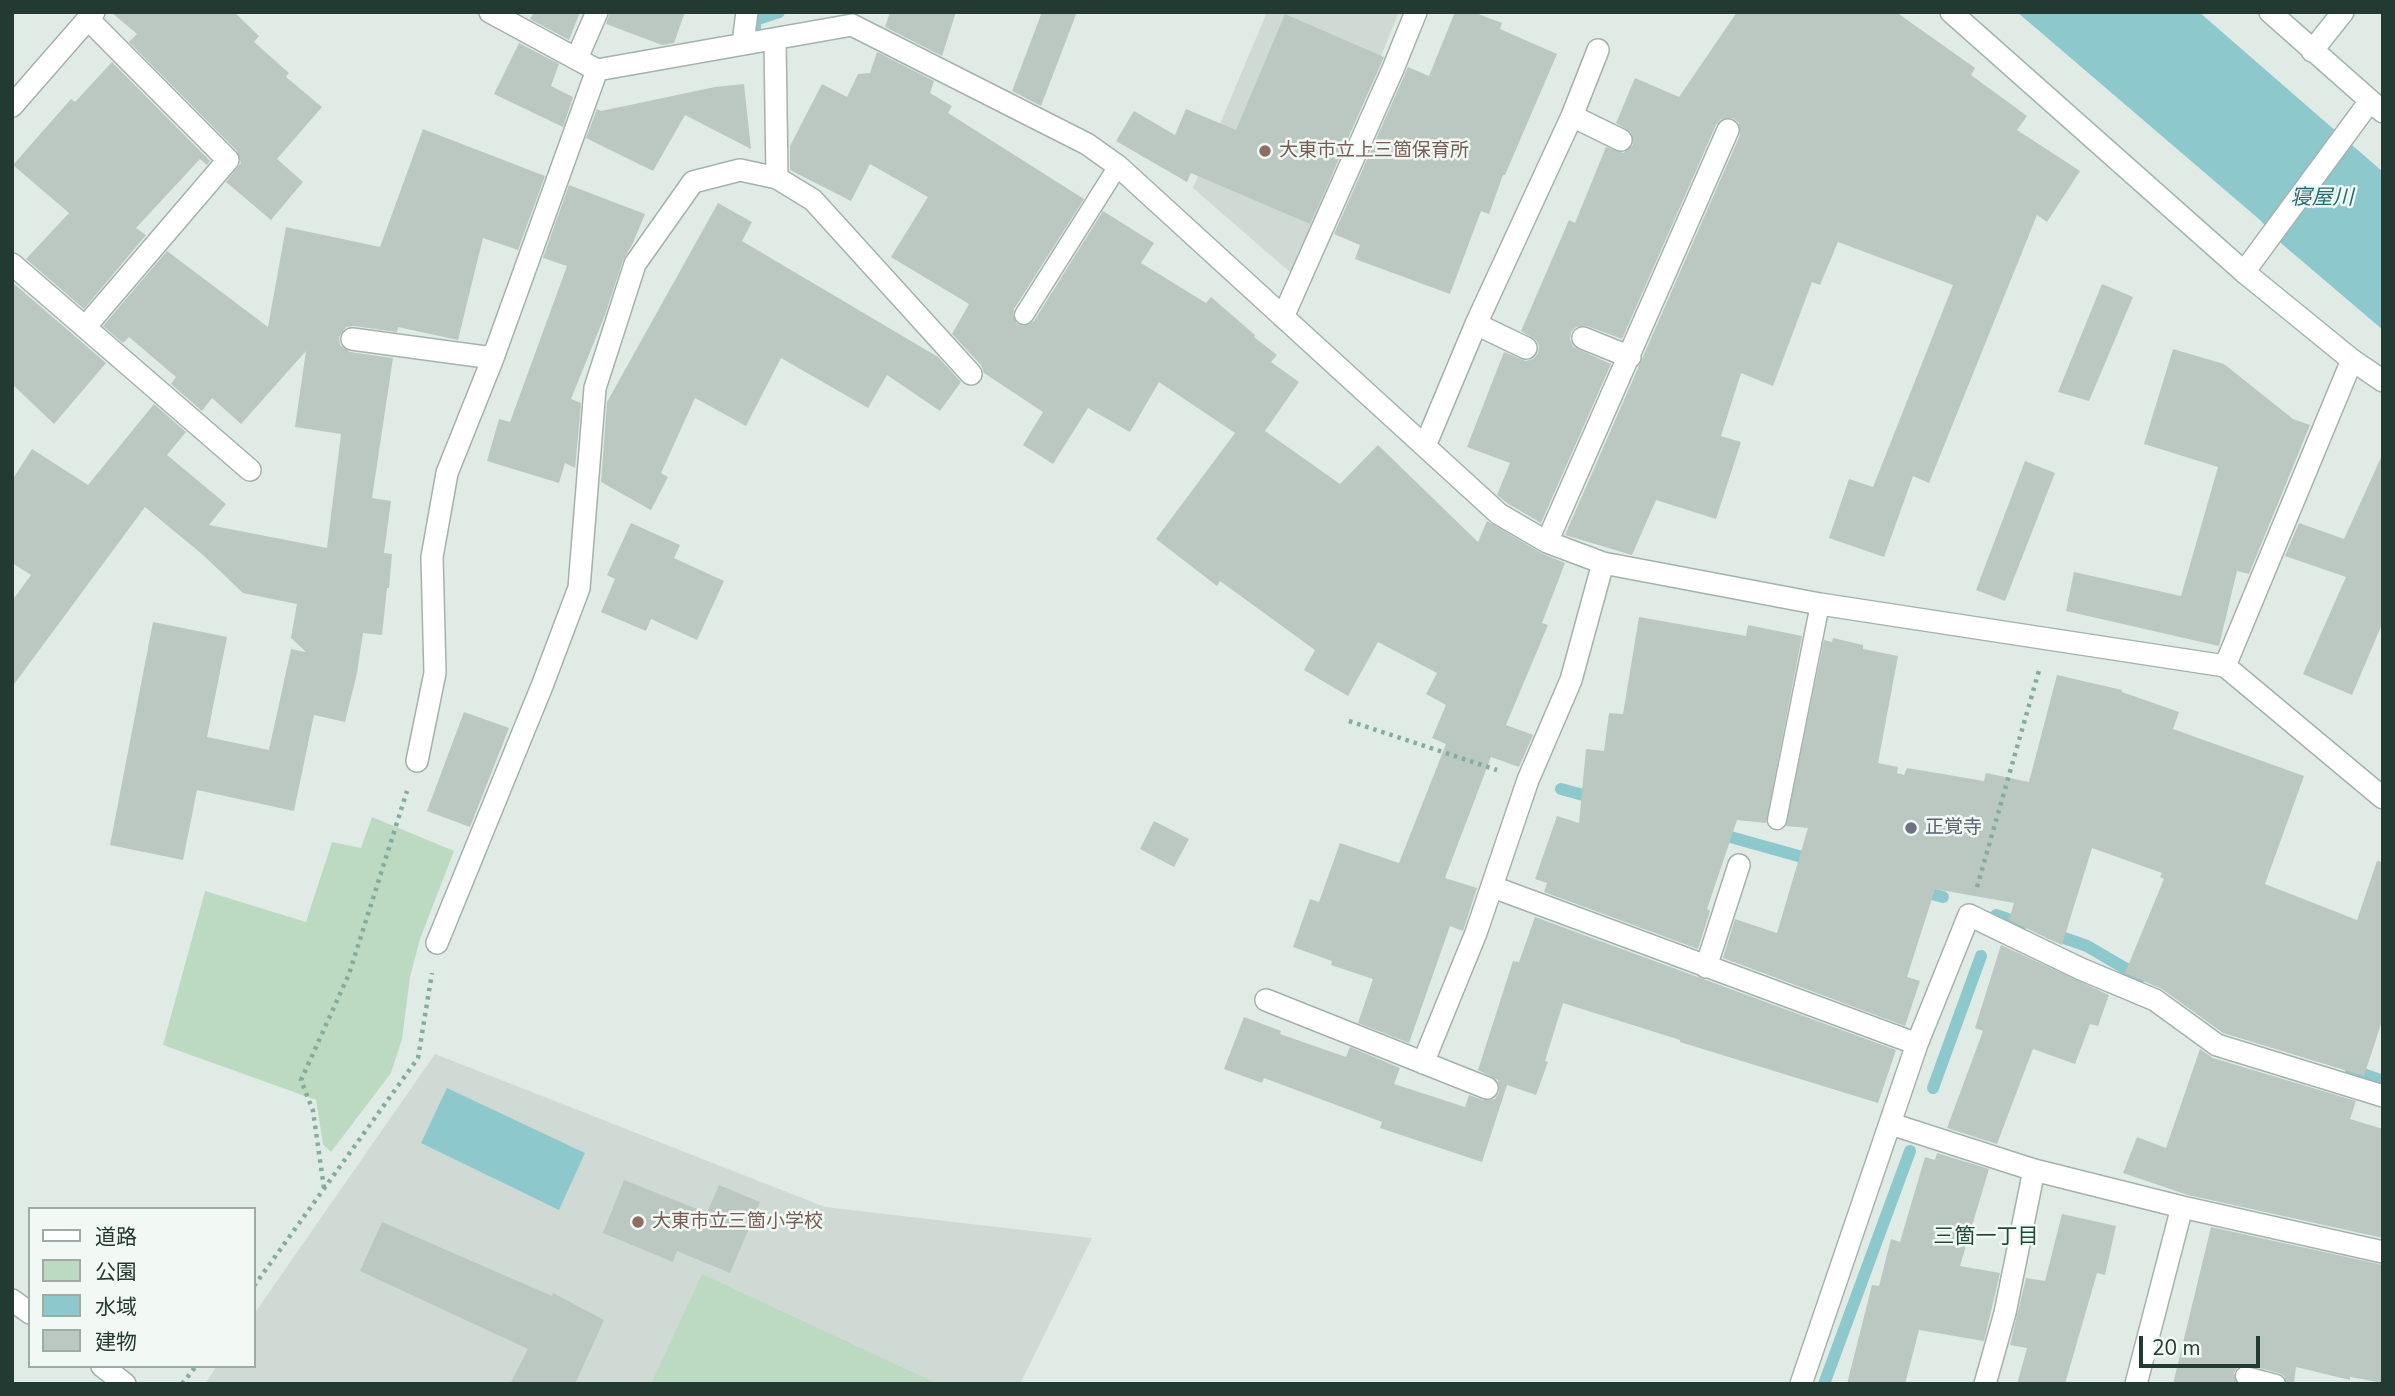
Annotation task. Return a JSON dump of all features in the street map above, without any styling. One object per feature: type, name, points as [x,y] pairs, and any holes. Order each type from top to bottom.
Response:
[{"type":"street","points":[[489,12],[597,70],[743,43],[775,40],[853,19],[1087,144],[1118,166],[1499,514],[1547,542],[1603,563],[1819,604],[2225,667],[2383,798]]},
{"type":"street","points":[[577,58],[597,12]]},
{"type":"street","points":[[743,43],[747,12]]},
{"type":"street","points":[[1283,317],[1416,12]]},
{"type":"street","points":[[1951,12],[2250,264],[2352,359],[2383,381]]},
{"type":"street","points":[[2250,264],[2347,133],[2376,106],[2270,12]]},
{"type":"street","points":[[2312,51],[2343,12]]},
{"type":"street","points":[[12,106],[91,16],[228,160],[86,326]]},
{"type":"street","points":[[775,40],[777,178]]},
{"type":"street","points":[[1425,446],[1476,324],[1572,116],[1598,50]]},
{"type":"street","points":[[417,761],[435,673],[432,557],[447,473],[493,358],[597,70]]},
{"type":"street","points":[[1572,116],[1620,139]]},
{"type":"street","points":[[1547,542],[1728,130]]},
{"type":"street","points":[[437,943],[579,588],[595,388],[635,264],[693,182],[740,170],[777,178],[813,200],[971,374]]},
{"type":"street","points":[[12,264],[250,470]]},
{"type":"street","points":[[1476,324],[1527,348]]},
{"type":"street","points":[[352,338],[493,358]]},
{"type":"street","points":[[1583,338],[1630,358]]},
{"type":"street","points":[[2225,667],[2352,359]]},
{"type":"street","points":[[1423,1063],[1476,933],[1528,780],[1571,680],[1603,563]]},
{"type":"street","points":[[1706,967],[1739,865]]},
{"type":"street","points":[[1493,887],[1917,1044]]},
{"type":"street","points":[[1801,1384],[1917,1044],[1969,915],[2081,969],[2155,1000],[2217,1045],[2383,1096]]},
{"type":"street","points":[[1266,1000],[1487,1088]]},
{"type":"street","points":[[1891,1124],[2034,1170],[2182,1207],[2383,1252]]},
{"type":"street","points":[[1984,1384],[2005,1313],[2034,1170]]},
{"type":"street","points":[[2136,1384],[2182,1207]]},
{"type":"street","points":[[12,1300],[28,1312]]},
{"type":"street","points":[[105,1368],[125,1384]]},
{"type":"lane","points":[[1024,315],[1118,166]]},
{"type":"lane","points":[[1777,820],[1819,604]]},
{"type":"lane","points":[[2245,1376],[2276,1384]]},
{"type":"path","points":[[1969,915],[2048,639]]},
{"type":"path","points":[[1349,721],[1528,780]]},
{"type":"path","points":[[324,1188],[313,1111],[301,1080],[349,974],[417,761]]},
{"type":"path","points":[[256,1283],[418,1058],[437,943]]},
{"type":"path","points":[[182,1384],[194,1368]]},
{"type":"shaded area","points":[[1267,12],[1399,12],[1292,274],[1193,188]]},
{"type":"shaded area","name":"大東市立三箇小学校","points":[[435,1054],[825,1207],[1092,1238],[1020,1384],[205,1384],[216,1368],[256,1368],[256,1311]]},
{"type":"green space","points":[[372,817],[454,851],[420,939],[410,977],[402,1039],[391,1073],[331,1152],[323,1144],[316,1100],[163,1045],[205,891],[306,922],[332,842],[361,848]]},
{"type":"green space","points":[[702,1274],[938,1384],[651,1384]]},
{"type":"water","name":"寝屋川","points":[[2017,12],[2199,12],[2383,172],[2383,330],[2282,244],[2260,220]]},
{"type":"water","points":[[447,1088],[585,1153],[559,1210],[421,1143]]},
{"type":"building","points":[[111,12],[234,12],[259,36],[254,42],[289,73],[286,77],[322,107],[277,159],[303,182],[271,220],[226,182],[241,163],[237,151],[129,42],[137,34]]},
{"type":"building","points":[[534,12],[580,12],[569,40],[530,19]]},
{"type":"building","points":[[610,12],[685,12],[674,43],[662,45],[606,24]]},
{"type":"building","points":[[890,12],[956,12],[942,56],[885,27]]},
{"type":"building","points":[[1042,12],[1077,12],[1041,106],[1012,91]]},
{"type":"building","points":[[1455,12],[1473,12],[1502,23],[1500,29],[1557,54],[1503,175],[1489,214],[1481,211],[1450,294],[1355,259],[1360,245],[1334,234],[1408,67],[1429,76]]},
{"type":"building","points":[[1737,12],[1896,12],[1975,68],[1971,75],[2027,116],[2017,130],[2080,171],[2047,222],[2037,215],[1929,483],[1913,476],[1884,557],[1829,538],[1849,479],[1873,487],[1953,285],[1838,242],[1820,285],[1812,282],[1773,386],[1741,373],[1721,436],[1741,442],[1716,519],[1656,500],[1632,555],[1565,535],[1740,135],[1739,123],[1733,118],[1721,119],[1716,125],[1622,339],[1587,326],[1576,327],[1571,332],[1573,347],[1611,364],[1541,523],[1497,495],[1510,463],[1467,447],[1504,352],[1526,361],[1533,359],[1538,353],[1536,340],[1521,331],[1569,220],[1575,223],[1606,147],[1623,153],[1633,145],[1631,132],[1616,123],[1635,78],[1679,97]]},
{"type":"building","points":[[1285,14],[1384,57],[1310,224],[1191,173],[1187,182],[1116,141],[1134,111],[1175,135],[1186,109],[1236,130]]},
{"type":"building","points":[[519,43],[559,64],[551,86],[573,97],[563,127],[494,94]]},
{"type":"building","points":[[877,52],[934,81],[930,93],[952,106],[948,113],[1084,199],[1014,309],[1013,315],[1017,324],[1024,326],[1034,321],[1103,211],[1154,243],[1141,263],[1206,303],[1211,297],[1277,355],[1271,362],[1299,382],[1265,431],[1340,484],[1378,445],[1478,542],[1487,521],[1541,553],[1565,563],[1542,623],[1548,625],[1506,725],[1533,735],[1519,767],[1491,757],[1445,878],[1477,888],[1463,931],[1450,926],[1409,1043],[1358,1023],[1373,979],[1331,965],[1332,961],[1293,947],[1310,899],[1319,902],[1340,843],[1399,863],[1446,744],[1432,738],[1446,705],[1426,694],[1437,673],[1378,642],[1348,696],[1304,670],[1315,650],[1220,581],[1217,586],[1156,539],[1235,433],[1159,382],[1130,432],[1088,408],[1053,464],[1023,445],[1043,412],[984,373],[981,365],[952,334],[969,304],[891,257],[928,197],[870,164],[851,201],[790,170],[790,146],[822,84],[847,97],[858,74],[870,73]]},
{"type":"building","points":[[112,62],[210,161],[207,165],[200,159],[136,228],[146,235],[84,309],[26,259],[69,213],[13,165],[71,99],[75,102]]},
{"type":"building","points":[[744,84],[751,149],[685,115],[653,171],[586,138],[597,109],[601,111],[715,87]]},
{"type":"building","points":[[423,129],[545,176],[518,250],[483,238],[458,340],[398,327],[397,332],[346,327],[339,337],[340,345],[350,352],[393,358],[372,498],[391,501],[384,553],[392,554],[389,588],[382,635],[363,633],[345,722],[314,715],[294,811],[197,790],[183,860],[110,845],[153,622],[227,637],[207,737],[269,750],[291,649],[306,652],[291,638],[297,604],[243,593],[203,555],[145,507],[12,687],[12,601],[31,575],[12,563],[12,480],[32,449],[88,485],[154,404],[186,432],[167,455],[226,504],[209,525],[327,548],[341,434],[295,427],[306,351],[241,424],[212,398],[202,411],[171,384],[176,377],[129,337],[123,343],[103,326],[167,251],[268,327],[286,227],[380,247]]},
{"type":"building","points":[[569,185],[645,214],[623,260],[605,315],[571,399],[581,403],[575,468],[565,463],[559,483],[487,461],[499,419],[510,422],[567,266],[543,258]]},
{"type":"building","points":[[718,203],[752,222],[742,241],[938,357],[961,382],[940,411],[887,375],[868,408],[781,358],[746,426],[695,398],[661,473],[668,477],[651,510],[601,482],[607,402]]},
{"type":"building","points":[[12,282],[106,363],[54,424],[12,384]]},
{"type":"building","points":[[2102,284],[2133,297],[2089,401],[2058,392]]},
{"type":"building","points":[[2173,349],[2224,364],[2293,419],[2310,425],[2249,574],[2237,571],[2219,646],[2066,611],[2074,572],[2181,596],[2218,467],[2144,444]]},
{"type":"building","points":[[2383,453],[2383,622],[2352,695],[2303,674],[2346,577],[2285,556],[2299,523],[2344,539]]},
{"type":"building","points":[[2025,461],[2055,473],[2005,601],[1976,590]]},
{"type":"building","points":[[631,523],[680,545],[674,558],[724,581],[697,640],[651,619],[646,631],[601,612],[615,579],[607,575]]},
{"type":"building","points":[[1639,617],[1746,636],[1748,625],[1802,636],[1766,823],[1737,820],[1707,909],[1710,911],[1698,949],[1544,892],[1547,883],[1535,879],[1557,816],[1579,823],[1586,749],[1604,751],[1609,713],[1623,714]]},
{"type":"building","points":[[1833,638],[1863,645],[1863,649],[1898,656],[1878,763],[1898,767],[1897,773],[1904,775],[1907,768],[1984,781],[1986,773],[2029,782],[2057,675],[2122,690],[2179,712],[2173,729],[2304,776],[2265,884],[2357,920],[2377,861],[2383,862],[2383,1018],[2364,1076],[2223,1033],[2162,989],[2125,973],[2164,879],[2160,877],[2162,873],[2092,848],[2062,945],[2009,920],[2014,903],[1935,889],[1907,977],[1920,981],[1905,1026],[1723,958],[1735,919],[1777,933],[1808,828],[1786,826],[1824,640],[1832,642]]},
{"type":"building","points":[[464,712],[509,728],[470,827],[427,811]]},
{"type":"building","points":[[1154,821],[1189,839],[1174,867],[1140,849]]},
{"type":"building","points":[[1535,917],[1896,1050],[1878,1103],[1563,1003],[1545,1061],[1548,1062],[1536,1095],[1507,1085],[1482,1162],[1380,1128],[1382,1122],[1264,1078],[1262,1083],[1224,1069],[1244,1017],[1281,1031],[1280,1034],[1346,1057],[1350,1047],[1400,1068],[1394,1084],[1465,1107],[1469,1095],[1483,1100],[1495,1099],[1499,1092],[1498,1080],[1478,1070],[1513,961],[1519,962]]},
{"type":"building","points":[[2001,945],[2109,995],[2098,1026],[2090,1024],[2075,1064],[2033,1049],[1997,1144],[1947,1128],[1983,1031],[1975,1028]]},
{"type":"building","points":[[2200,1049],[2213,1058],[2356,1101],[2350,1119],[2383,1129],[2383,1238],[2188,1195],[2123,1173],[2137,1137],[2166,1148]]},
{"type":"building","points":[[1937,1153],[1989,1169],[1960,1266],[2000,1273],[1984,1341],[1919,1330],[1905,1384],[1847,1384],[1872,1285],[1879,1286],[1891,1239],[1900,1242],[1925,1157],[1935,1160]]},
{"type":"building","points":[[624,1180],[707,1213],[719,1185],[760,1202],[730,1273],[677,1251],[673,1262],[603,1233]]},
{"type":"building","points":[[2062,1214],[2116,1226],[2105,1275],[2097,1273],[2065,1384],[2017,1384],[2027,1348],[2010,1345],[2026,1278],[2045,1281]]},
{"type":"building","points":[[382,1222],[552,1296],[553,1293],[604,1320],[575,1384],[510,1384],[528,1349],[360,1271]]},
{"type":"building","points":[[2211,1227],[2383,1265],[2383,1383],[2350,1377],[2350,1380],[2296,1367],[2294,1384],[2287,1384],[2284,1376],[2279,1373],[2247,1365],[2237,1368],[2234,1373],[2237,1384],[2173,1384]]},
{"type":"waterway","points":[[755,33],[755,20],[779,12]]},
{"type":"waterway","points":[[1561,789],[1598,799]]},
{"type":"waterway","points":[[1716,833],[1813,860]]},
{"type":"waterway","points":[[1918,890],[1943,897]]},
{"type":"waterway","points":[[1996,915],[2022,924]]},
{"type":"waterway","points":[[2050,933],[2087,946],[2140,977]]},
{"type":"waterway","points":[[1933,1088],[1981,956]]},
{"type":"waterway","points":[[2351,1070],[2383,1081]]},
{"type":"waterway","points":[[1824,1384],[1910,1151]]},
{"type":"place","name":"大東市立上三箇保育所","points":[[1265,151]]},
{"type":"place","name":"正覚寺","points":[[1911,828]]},
{"type":"place","name":"大東市立三箇小学校","points":[[638,1222]]},
{"type":"district","name":"三箇一丁目","points":[[1986,1238]]}]
